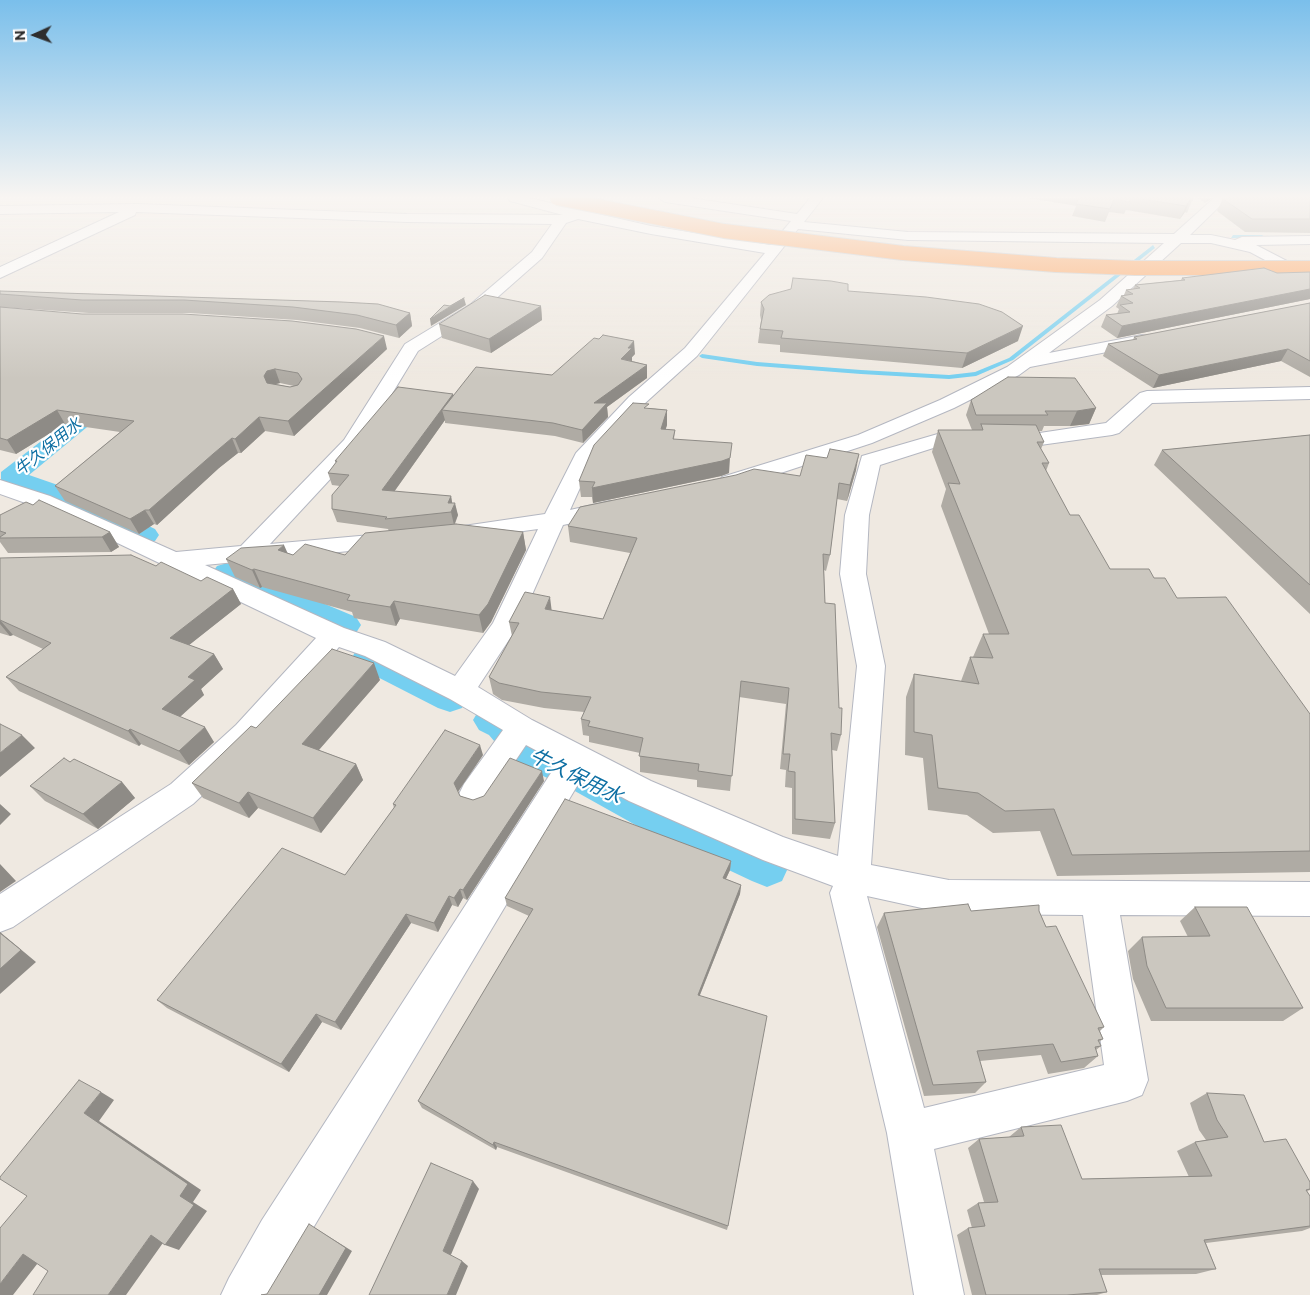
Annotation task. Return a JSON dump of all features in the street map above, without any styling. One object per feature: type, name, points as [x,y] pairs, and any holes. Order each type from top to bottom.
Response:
[{"type":"highway","points":[[972,258],[1056,265],[1135,268],[1310,268]]},
{"type":"street","points":[[0,273],[31,258]]},
{"type":"street","points":[[247,554],[352,444],[403,346],[477,307],[533,258]]},
{"type":"street","points":[[460,691],[505,626],[583,457],[636,401],[691,352],[767,258]]},
{"type":"street","points":[[707,488],[726,484],[865,439],[947,404],[1013,371],[1106,303],[1154,258]]},
{"type":"street","points":[[1272,258],[1310,279]]},
{"type":"street","points":[[1021,364],[1160,336]]},
{"type":"street","points":[[939,1295],[909,1134],[848,892],[853,877],[871,666],[853,574],[857,515],[870,461],[948,437],[1033,440],[1112,429],[1148,397],[1310,393]]},
{"type":"street","points":[[0,487],[42,501],[86,512],[120,526],[169,560],[334,635],[375,649],[460,691],[516,722],[516,736],[475,794]]},
{"type":"street","points":[[17,516],[42,501]]},
{"type":"street","points":[[438,536],[554,520],[631,504]]},
{"type":"street","points":[[129,561],[247,554],[410,539]]},
{"type":"street","points":[[0,915],[182,794],[247,734],[334,635]]},
{"type":"street","points":[[516,736],[571,768],[640,791],[775,849],[853,877],[949,897],[1310,899]]},
{"type":"street","points":[[246,1295],[278,1237],[571,768]]},
{"type":"street","points":[[909,1134],[1127,1080],[1099,898]]},
{"type":"building","points":[[1264,268],[1277,273],[1310,272],[1310,289],[1122,326],[1106,315],[1130,312],[1120,305],[1133,303],[1121,296],[1133,294],[1126,290],[1140,288],[1135,285],[1185,280],[1182,278]]},
{"type":"building","points":[[793,278],[848,284],[848,291],[926,297],[979,304],[1002,312],[1023,326],[967,353],[781,338],[783,331],[760,329],[764,309],[761,302],[769,295],[791,289]]},
{"type":"building","points":[[0,291],[342,302],[378,304],[410,313],[396,325],[357,315],[293,307],[184,300],[82,300],[0,294]]},
{"type":"building","points":[[485,295],[541,306],[489,339],[439,324]]},
{"type":"building","points":[[464,298],[430,319],[444,305],[450,306]]},
{"type":"building","points":[[1310,303],[1310,361],[1288,349],[1159,375],[1108,344],[1137,339],[1134,337]]},
{"type":"building","points":[[0,307],[82,314],[183,314],[292,321],[356,329],[384,336],[288,421],[259,417],[149,510],[145,510],[130,519],[55,486],[134,421],[57,410],[7,440],[0,438]],"holes":[[[275,369],[298,373],[302,379],[298,385],[290,387],[267,383],[264,376],[267,371]]]},
{"type":"building","points":[[603,335],[634,341],[628,348],[632,348],[621,359],[647,365],[594,403],[607,403],[582,430],[553,423],[442,410],[476,367],[552,375],[594,338],[599,339]]},
{"type":"building","points":[[1008,377],[1075,378],[1096,408],[1077,411],[1045,411],[1048,415],[976,415],[971,400]]},
{"type":"building","points":[[398,387],[453,394],[382,490],[451,496],[448,503],[455,503],[451,512],[385,519],[387,517],[332,509],[332,495],[349,475],[328,473],[337,461],[335,461]]},
{"type":"building","points":[[633,403],[649,404],[644,408],[667,410],[661,429],[675,430],[673,439],[732,443],[730,458],[592,488],[595,482],[579,481],[594,445]]},
{"type":"building","points":[[981,424],[1036,425],[1044,442],[1037,442],[1049,463],[1042,463],[1070,515],[1079,515],[1110,569],[1149,569],[1154,578],[1165,578],[1177,598],[1226,597],[1310,714],[1310,851],[1072,855],[1054,809],[1005,811],[978,793],[938,788],[932,735],[914,732],[914,674],[979,684],[970,657],[993,658],[983,634],[1009,634],[948,483],[960,484],[938,430],[983,430]]},
{"type":"building","points":[[1310,435],[1310,585],[1162,450]]},
{"type":"building","points":[[830,449],[859,454],[850,485],[839,483],[830,555],[823,554],[825,603],[835,604],[839,708],[842,708],[841,735],[831,733],[835,823],[795,819],[795,772],[788,771],[790,754],[783,754],[789,688],[741,681],[732,776],[698,771],[699,764],[639,756],[643,738],[588,726],[590,721],[581,719],[591,697],[541,692],[499,683],[489,677],[519,623],[509,622],[525,592],[550,597],[545,609],[603,619],[637,538],[568,526],[580,507],[736,475],[754,469],[800,476],[806,455],[827,458]]},
{"type":"building","points":[[39,500],[110,532],[102,537],[0,538],[6,533],[0,531],[0,515],[26,502],[33,505]]},
{"type":"building","points":[[456,524],[523,532],[488,604],[479,615],[394,601],[390,607],[347,600],[350,595],[252,570],[226,559],[241,548],[284,545],[278,550],[293,555],[305,544],[345,555],[365,533]]},
{"type":"building","points":[[131,555],[156,566],[161,562],[201,581],[207,577],[233,589],[170,638],[214,654],[188,677],[195,680],[162,709],[205,727],[179,751],[130,729],[128,731],[6,677],[51,643],[0,620],[0,558]]},
{"type":"building","points":[[332,649],[374,663],[302,744],[356,764],[313,818],[248,792],[239,803],[192,783],[251,726],[256,728]]},
{"type":"building","points":[[0,724],[22,735],[0,753]]},
{"type":"building","points":[[445,730],[480,745],[454,783],[460,796],[473,800],[484,796],[510,758],[542,771],[463,890],[460,889],[454,898],[449,896],[434,923],[406,914],[335,1022],[316,1014],[281,1064],[157,1000],[282,848],[345,875],[396,805],[393,804]]},
{"type":"building","points":[[64,758],[70,762],[74,759],[122,782],[83,814],[30,786]]},
{"type":"building","points":[[565,799],[731,861],[723,878],[741,885],[698,995],[767,1016],[728,1226],[494,1142],[493,1145],[418,1101],[533,909],[505,898]]},
{"type":"building","points":[[968,904],[971,911],[1039,905],[1039,911],[1046,927],[1056,926],[1104,1027],[1098,1028],[1103,1039],[1098,1040],[1101,1046],[1095,1047],[1098,1056],[1061,1062],[1053,1044],[977,1051],[986,1082],[933,1085],[884,913]]},
{"type":"building","points":[[1195,907],[1247,907],[1303,1008],[1166,1008],[1147,966],[1142,937],[1210,936]]},
{"type":"building","points":[[0,933],[21,950],[0,969]]},
{"type":"building","points":[[79,1080],[101,1092],[84,1113],[188,1184],[180,1196],[194,1205],[165,1245],[151,1235],[108,1295],[33,1295],[48,1271],[23,1254],[0,1284],[0,1228],[27,1196],[0,1179],[0,1177]]},
{"type":"building","points":[[1207,1093],[1244,1095],[1264,1142],[1286,1139],[1310,1182],[1310,1189],[1306,1190],[1310,1196],[1310,1226],[1204,1240],[1216,1269],[1099,1269],[1107,1292],[1067,1295],[986,1295],[968,1228],[985,1226],[978,1203],[998,1202],[979,1139],[1024,1136],[1021,1127],[1061,1125],[1082,1179],[1212,1176],[1195,1142],[1228,1137],[1217,1120]]},
{"type":"building","points":[[431,1163],[473,1181],[443,1251],[462,1261],[447,1295],[369,1295]]},
{"type":"building","points":[[309,1224],[346,1248],[319,1295],[261,1295],[267,1294]]},
{"type":"waterway","points":[[702,356],[757,364],[861,372],[949,377],[976,374],[1011,359],[1139,258]]},
{"type":"waterway","name":"牛久保用水","points":[[55,413],[86,418],[10,477],[69,498],[145,535]]},
{"type":"waterway","name":"牛久保用水","points":[[227,573],[345,625]]},
{"type":"waterway","name":"牛久保用水","points":[[368,658],[450,699]]},
{"type":"waterway","name":"牛久保用水","points":[[491,720],[502,725],[524,751],[586,779],[662,820],[767,868]]}]
